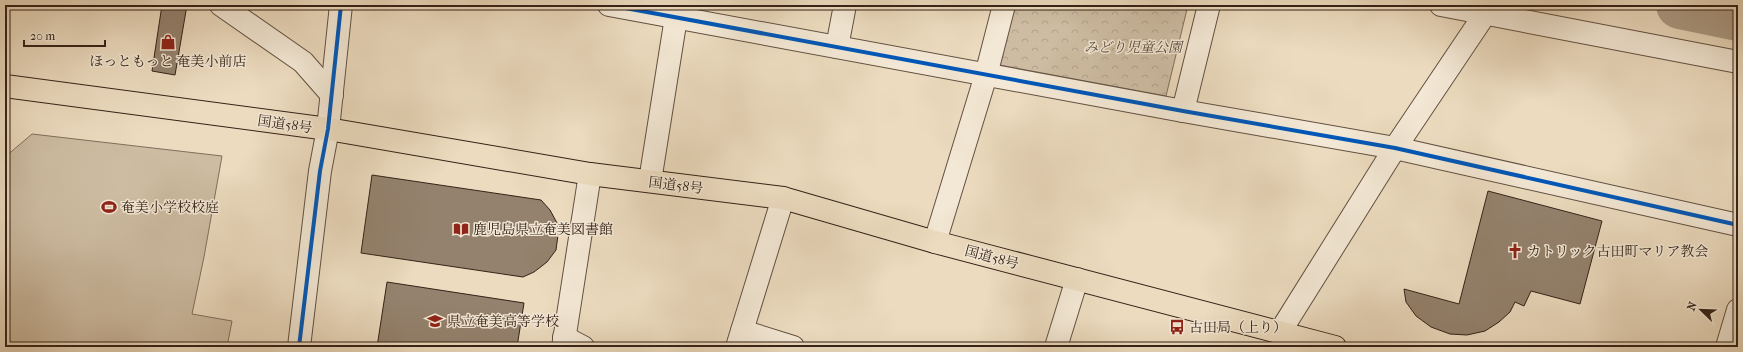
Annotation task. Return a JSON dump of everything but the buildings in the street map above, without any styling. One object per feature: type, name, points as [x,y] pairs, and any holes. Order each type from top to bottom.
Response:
[{"type":"highway","name":"国道58号","points":[[5,86],[328,129],[590,174],[783,198],[935,242],[1335,347]]},
{"type":"street","points":[[221,5],[303,62],[332,95]]},
{"type":"street","points":[[298,347],[320,171],[328,129],[341,5]]},
{"type":"street","points":[[610,5],[676,11],[837,47],[1183,111],[1395,148],[1738,225]]},
{"type":"street","points":[[837,47],[845,5]]},
{"type":"street","points":[[935,242],[986,75],[1004,5]]},
{"type":"street","points":[[1183,111],[1209,5]]},
{"type":"street","points":[[1441,5],[1487,9],[1738,62]]},
{"type":"street","points":[[1280,332],[1395,148],[1487,9]]},
{"type":"street","points":[[650,182],[676,11]]},
{"type":"street","points":[[570,344],[590,174]]},
{"type":"street","points":[[783,198],[740,339],[793,347]]},
{"type":"street","points":[[1056,347],[1077,279]]},
{"type":"street","points":[[1727,347],[1738,310]]},
{"type":"green space","name":"みどり児童公園","points":[[1009,5],[1188,5],[1166,96],[994,64]]},
{"type":"green space","name":"奄美小学校校庭","points":[[32,134],[222,156],[192,314],[232,321],[227,347],[5,347],[5,157]]},
{"type":"waterway","points":[[1680,5],[1738,17]]},
{"type":"cycle path","points":[[299,347],[320,171],[328,129],[341,5]]},
{"type":"cycle path","points":[[609,5],[1183,111],[1395,148],[1738,225]]},
{"type":"place","name":"ほっともっと 奄美小前店","points":[[168,42]]},
{"type":"place","name":"奄美小学校校庭","points":[[109,207]]},
{"type":"place","name":"鹿児島県立奄美図書館","points":[[461,229]]},
{"type":"place","name":"カトリック古田町マリア教会","points":[[1515,251]]},
{"type":"place","name":"県立奄美高等学校","points":[[435,321]]},
{"type":"place","name":"古田局（上り）","points":[[1177,327]]}]
